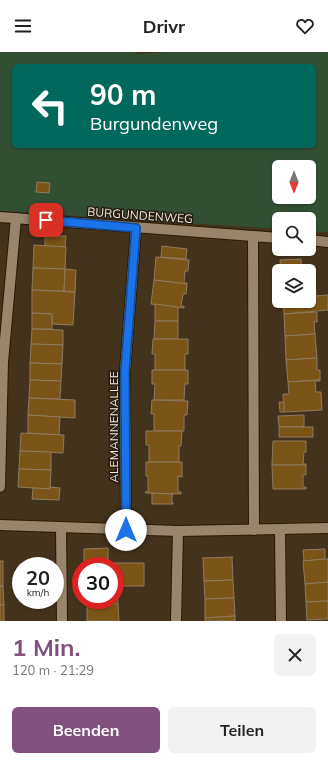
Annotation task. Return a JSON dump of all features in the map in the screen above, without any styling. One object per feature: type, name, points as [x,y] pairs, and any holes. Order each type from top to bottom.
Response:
[{"type":"street","name":"BURGUNDENWEG","points":[[0,217],[272,237]]},
{"type":"street","points":[[0,486],[3,362],[16,218]]},
{"type":"street","name":"ALEMANNENALLEE","points":[[126,530],[125,371],[136,228]]},
{"type":"street","points":[[253,236],[254,530]]},
{"type":"street","points":[[316,241],[328,242]]},
{"type":"street","points":[[0,525],[178,531],[328,528]]},
{"type":"street","points":[[61,528],[62,621]]},
{"type":"street","points":[[280,529],[281,621]]},
{"type":"street","points":[[176,621],[178,531]]},
{"type":"green space","points":[[0,52],[133,52],[138,54],[168,52],[328,52],[328,232],[316,231],[316,212],[272,212],[272,229],[0,211]]},
{"type":"building","points":[[37,182],[50,183],[49,193],[36,192]]},
{"type":"building","points":[[45,236],[66,236],[65,247],[45,246]]},
{"type":"building","points":[[34,245],[66,247],[65,269],[33,268]]},
{"type":"building","points":[[162,246],[187,249],[186,259],[161,257]]},
{"type":"building","points":[[156,257],[189,260],[188,271],[185,271],[184,283],[187,284],[154,280]]},
{"type":"building","points":[[301,259],[301,264],[280,264],[280,260]]},
{"type":"building","points":[[33,268],[65,269],[64,291],[32,290]]},
{"type":"building","points":[[65,269],[76,270],[75,292],[64,291]]},
{"type":"building","points":[[154,280],[187,284],[186,294],[183,294],[181,306],[184,306],[184,308],[151,304]]},
{"type":"building","points":[[32,290],[75,292],[73,325],[52,324],[52,314],[32,313]]},
{"type":"building","points":[[328,295],[328,310],[284,314],[284,308],[316,308],[316,296]]},
{"type":"building","points":[[155,304],[178,307],[178,321],[155,321]]},
{"type":"building","points":[[317,312],[317,322],[314,322],[315,334],[285,336],[284,314]]},
{"type":"building","points":[[32,313],[52,314],[52,329],[32,329]]},
{"type":"building","points":[[155,321],[178,321],[178,339],[154,339]]},
{"type":"building","points":[[32,329],[63,330],[63,345],[31,344]]},
{"type":"building","points":[[315,334],[317,358],[286,360],[285,336]]},
{"type":"building","points":[[153,339],[188,339],[188,354],[185,354],[185,370],[155,370],[155,354],[152,354]]},
{"type":"building","points":[[31,344],[63,345],[62,364],[30,363]]},
{"type":"building","points":[[317,358],[317,370],[320,370],[320,380],[288,382],[286,360]]},
{"type":"building","points":[[30,363],[62,364],[61,381],[30,380]]},
{"type":"building","points":[[152,370],[188,370],[188,384],[185,384],[184,400],[154,400],[155,384],[152,384]]},
{"type":"building","points":[[30,380],[61,381],[60,399],[29,398]]},
{"type":"building","points":[[320,380],[315,381],[316,392],[321,392],[322,410],[284,412],[283,394],[289,394],[288,382]]},
{"type":"building","points":[[29,398],[75,400],[75,418],[28,415]]},
{"type":"building","points":[[152,400],[188,401],[187,415],[184,415],[184,431],[154,431],[154,414],[151,414]]},
{"type":"building","points":[[279,402],[284,402],[284,412],[280,412]]},
{"type":"building","points":[[28,415],[60,417],[59,435],[28,433]]},
{"type":"building","points":[[304,415],[304,427],[279,427],[278,416]]},
{"type":"building","points":[[279,427],[313,427],[313,437],[279,437]]},
{"type":"building","points":[[146,431],[182,431],[181,446],[179,446],[179,462],[149,462],[149,445],[146,445]]},
{"type":"building","points":[[21,433],[64,435],[63,453],[20,451]]},
{"type":"building","points":[[273,441],[306,441],[306,452],[304,452],[303,464],[306,465],[272,465]]},
{"type":"building","points":[[20,451],[51,452],[51,470],[19,469]]},
{"type":"building","points":[[146,462],[182,462],[182,477],[178,476],[178,492],[181,492],[181,494],[146,493],[145,492],[148,492],[148,476],[146,476]]},
{"type":"building","points":[[272,465],[306,465],[306,475],[303,475],[303,487],[306,487],[306,489],[273,489]]},
{"type":"building","points":[[19,469],[51,470],[50,489],[18,487]]},
{"type":"building","points":[[50,487],[60,488],[59,500],[32,499],[33,488],[50,489]]},
{"type":"building","points":[[152,493],[173,494],[173,504],[152,504]]},
{"type":"building","points":[[108,548],[108,557],[84,557],[84,549]]},
{"type":"building","points":[[325,549],[325,559],[304,561],[303,550]]},
{"type":"building","points":[[233,557],[233,580],[204,581],[202,558]]},
{"type":"building","points":[[328,559],[328,582],[305,584],[303,561]]},
{"type":"building","points":[[0,561],[3,561],[3,586],[0,586]]},
{"type":"building","points":[[124,563],[144,563],[144,586],[124,586]]},
{"type":"building","points":[[233,580],[234,598],[205,599],[204,581]]},
{"type":"building","points":[[328,582],[328,601],[306,602],[305,584]]},
{"type":"building","points":[[0,586],[3,586],[4,605],[0,605]]},
{"type":"building","points":[[234,598],[235,616],[205,618],[205,599]]},
{"type":"building","points":[[328,601],[328,619],[307,620],[306,602]]},
{"type":"building","points":[[0,605],[4,605],[4,621],[0,621]]},
{"type":"building","points":[[87,609],[118,609],[119,621],[87,621]]},
{"type":"building","points":[[235,616],[235,621],[205,621],[205,618]]},
{"type":"route","points":[[46,220],[136,228],[125,371],[126,530]]}]
